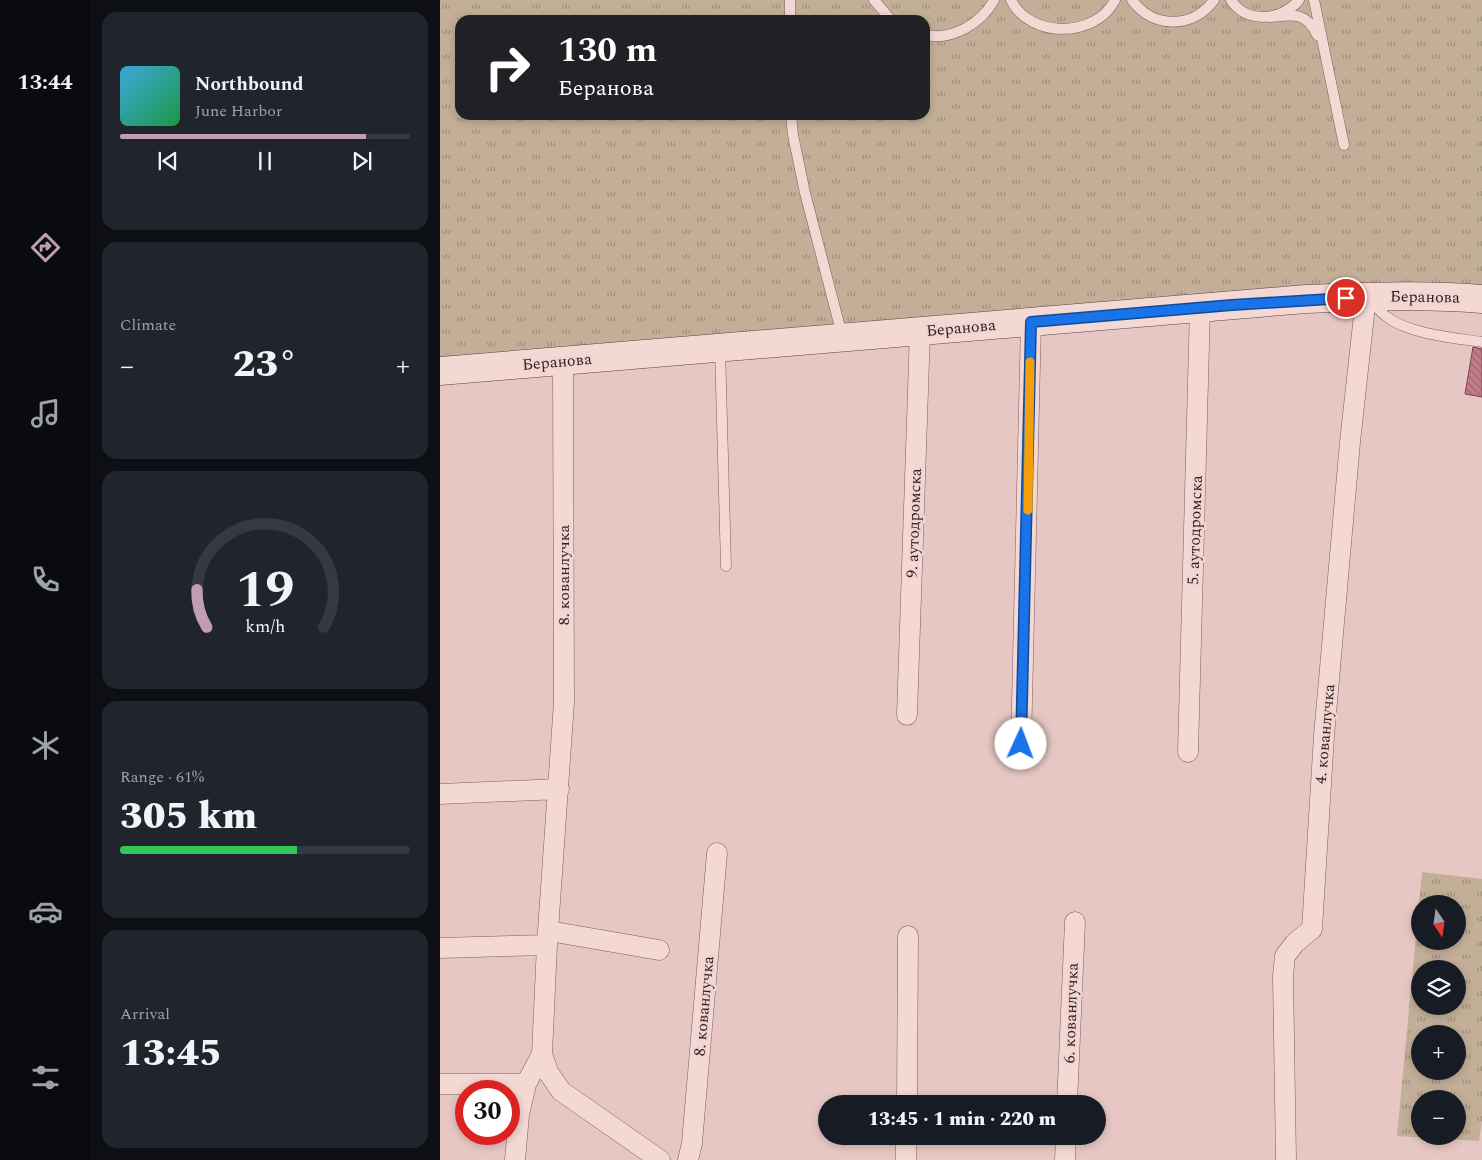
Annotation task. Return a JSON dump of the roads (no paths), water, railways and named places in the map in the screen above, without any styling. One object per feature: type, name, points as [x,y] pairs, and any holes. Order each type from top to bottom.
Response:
[{"type":"main road","name":"Беранова","points":[[440,371],[1200,308],[1366,297],[1458,297],[1482,299]]},
{"type":"street","name":"4. кованлучка","points":[[1286,1160],[1283,976],[1285,956],[1294,943],[1312,930],[1324,736],[1350,442],[1366,297]]},
{"type":"street","name":"5. аутодромска","points":[[1188,752],[1200,308]]},
{"type":"street","points":[[1021,744],[1031,322]]},
{"type":"street","name":"9. аутодромска","points":[[907,715],[920,332]]},
{"type":"street","name":"8. кованлучка","points":[[563,362],[564,702],[542,1054],[548,1072],[561,1091],[660,1160]]},
{"type":"street","points":[[440,794],[559,789]]},
{"type":"street","name":"8. кованлучка","points":[[688,1160],[692,1143],[717,852]]},
{"type":"street","name":"6. кованлучка","points":[[1067,1095],[1075,922]]},
{"type":"street","points":[[907,1095],[908,936]]},
{"type":"street","points":[[440,948],[548,938],[659,950]]},
{"type":"street","points":[[515,1160],[519,1115],[526,1084],[542,1054]]},
{"type":"street","points":[[440,1084],[526,1084]]},
{"type":"street","points":[[906,1145],[906,1160]]},
{"type":"street","points":[[1065,1160],[1066,1145]]},
{"type":"lane","points":[[790,0],[790,15]]},
{"type":"lane","points":[[874,0],[887,15]]},
{"type":"lane","points":[[930,36],[954,33],[974,24],[990,8],[994,0]]},
{"type":"lane","points":[[1011,0],[1026,18],[1044,27],[1064,30],[1083,26],[1100,17],[1115,0]]},
{"type":"lane","points":[[1132,0],[1137,8],[1150,17],[1164,22],[1180,22],[1195,18],[1208,8],[1214,0]]},
{"type":"lane","points":[[1230,0],[1244,12],[1256,17],[1291,14],[1304,18],[1313,26],[1325,61]]},
{"type":"lane","points":[[1270,17],[1283,14],[1299,0]]},
{"type":"lane","points":[[1314,0],[1325,61],[1344,145]]},
{"type":"lane","points":[[792,120],[805,193],[842,338]]},
{"type":"lane","points":[[1366,297],[1388,318],[1414,330],[1482,342]]},
{"type":"lane","points":[[720,347],[726,566]]}]
